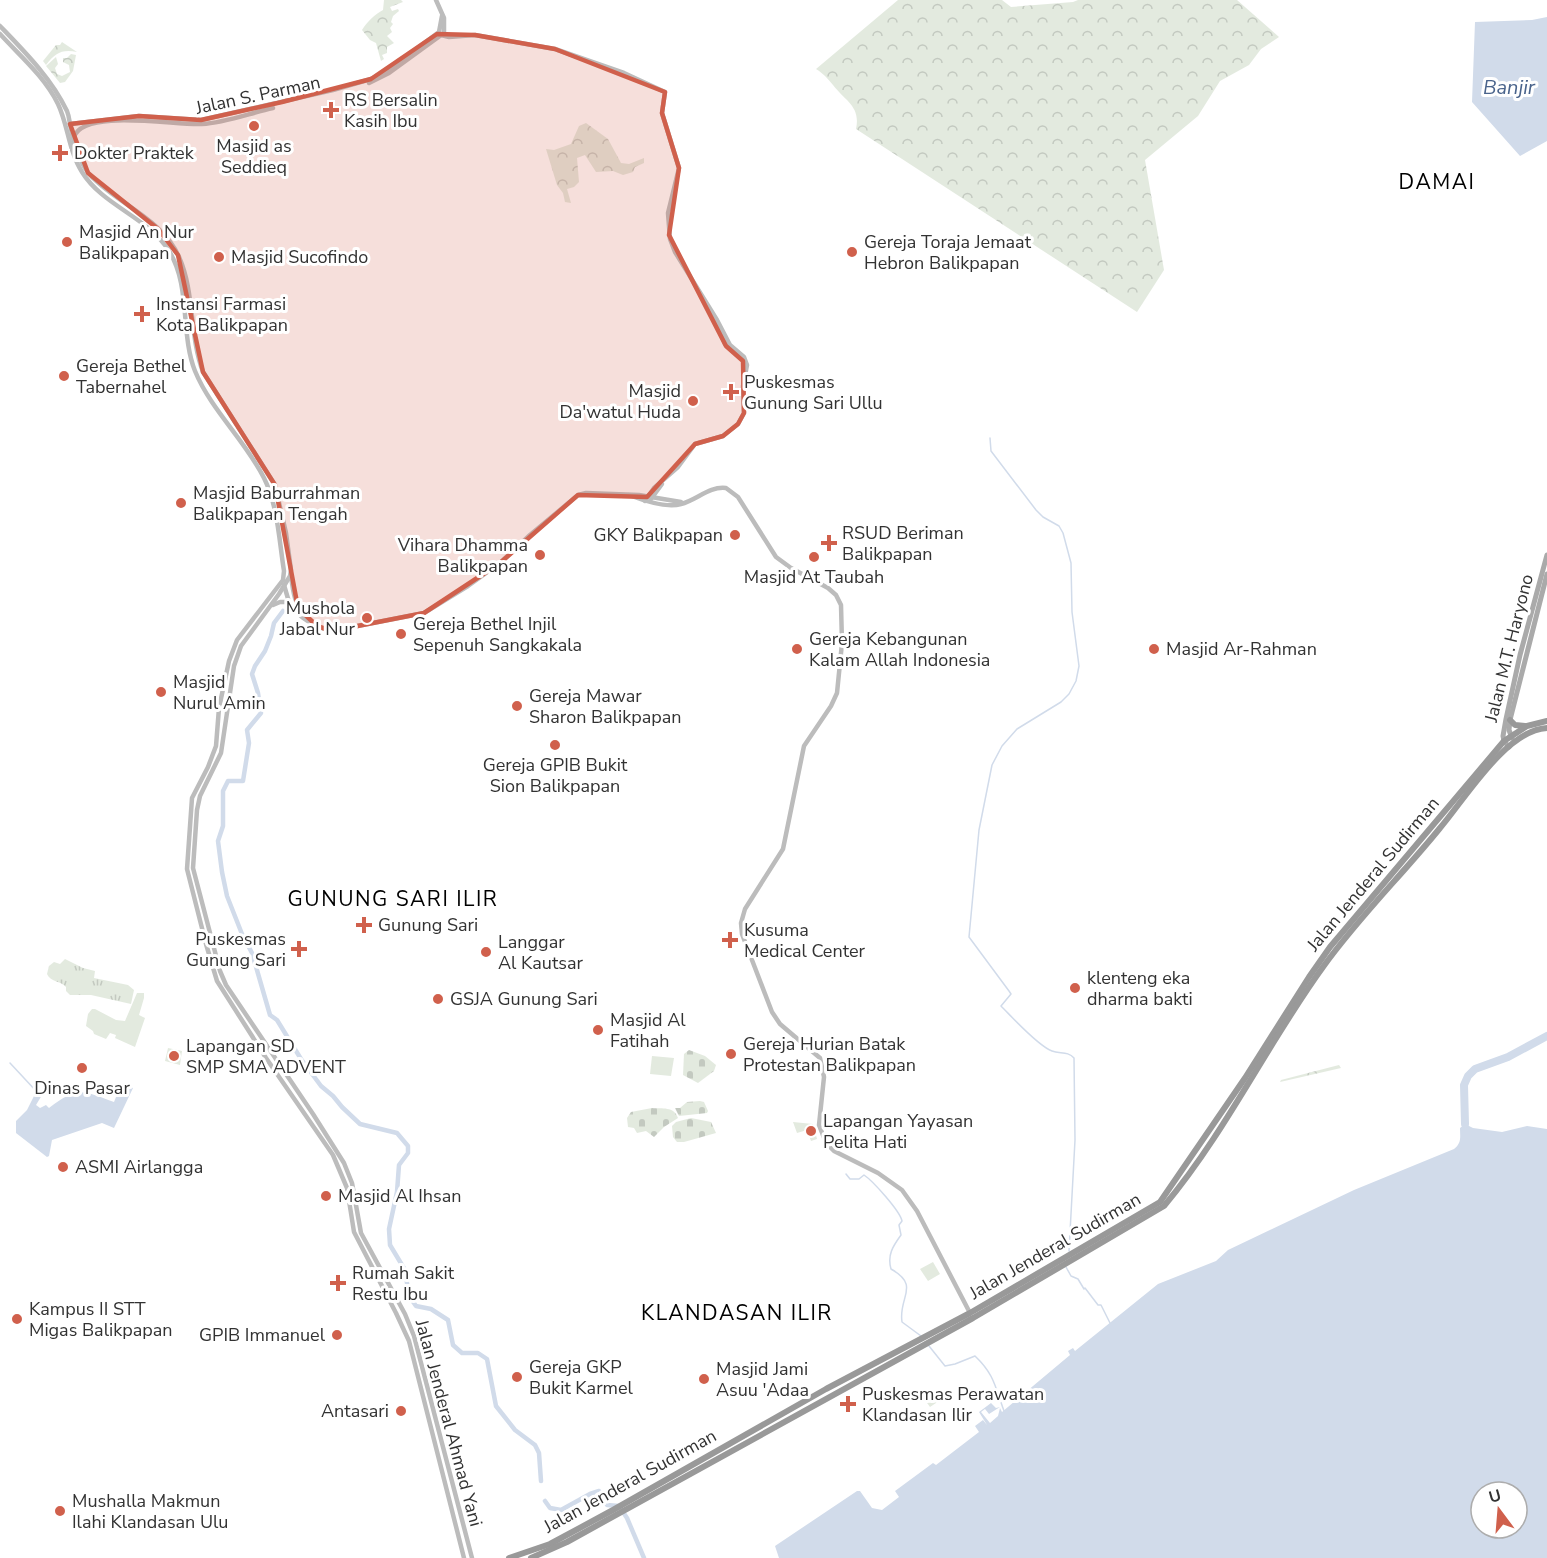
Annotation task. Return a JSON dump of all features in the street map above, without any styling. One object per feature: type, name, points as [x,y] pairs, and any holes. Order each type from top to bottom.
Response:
[{"type":"highway","points":[[1510,720],[1515,725],[1527,726]]},
{"type":"highway","name":"Jalan Jenderal Sudirman","points":[[531,1558],[552,1550],[614,1513],[632,1499],[920,1339],[937,1334],[971,1316],[1164,1206],[1185,1180],[1342,937],[1507,744],[1527,726],[1547,722]]},
{"type":"highway","name":"Jalan Jenderal Sudirman","points":[[1513,739],[1547,728]]},
{"type":"highway","name":"Jalan Jenderal Sudirman","points":[[614,1513],[628,1509],[927,1343],[937,1334]]},
{"type":"highway","name":"Jalan Jenderal Sudirman","points":[[508,1558],[550,1544],[587,1528]]},
{"type":"main road","points":[[436,0],[445,23],[440,34],[484,36],[555,49],[624,73],[665,92],[662,113],[679,168],[668,213],[669,235],[675,252],[714,316],[725,344],[741,357],[745,372],[744,413],[738,424],[723,436],[695,444],[678,467],[657,484],[648,499]]},
{"type":"main road","points":[[0,26],[51,84],[69,115],[78,154],[87,172],[169,239],[178,255],[188,284],[196,354],[203,372],[275,485],[283,515],[293,593],[298,608],[315,624]]},
{"type":"main road","points":[[0,34],[54,96],[67,126],[78,166],[96,189],[139,221],[162,242],[173,260],[182,288],[190,356],[196,373],[220,414],[263,476],[276,514],[286,594],[294,609],[315,624],[327,630],[343,630],[424,613],[500,563],[578,495],[586,493],[629,495],[683,503],[716,488],[726,488],[738,497],[776,557],[836,595],[841,605],[842,643],[837,693],[804,746],[783,849],[745,909],[741,931],[772,1012],[780,1024],[820,1058],[824,1077],[819,1125],[826,1143],[834,1151],[878,1173],[902,1190],[917,1211],[971,1316]]},
{"type":"main road","name":"Jalan S. Parman","points":[[70,124],[140,116],[201,120],[303,98],[371,79],[390,69],[440,34]]},
{"type":"main road","name":"Jalan S. Parman","points":[[74,139],[77,131],[84,126],[139,120],[201,124],[334,93],[387,75],[440,34]]},
{"type":"main road","name":"Jalan M.T. Haryono","points":[[1507,744],[1504,732],[1520,655],[1547,555]]},
{"type":"main road","name":"Jalan Jenderal Ahmad Yani","points":[[291,570],[237,640],[229,661],[219,708],[216,746],[192,798],[186,869],[217,981],[232,1007],[328,1146],[345,1180],[354,1232],[409,1341],[464,1558]]},
{"type":"main road","name":"Jalan M.T. Haryono","points":[[1513,739],[1509,730],[1510,720],[1547,574]]},
{"type":"main road","name":"Jalan Jenderal Ahmad Yani","points":[[283,583],[279,594],[241,646],[232,677],[220,753],[200,796],[197,810],[193,861],[195,880],[220,971],[238,1005],[344,1163],[352,1183],[363,1238],[405,1314],[414,1336],[472,1558]]},
{"type":"main road","points":[[270,597],[293,593]]},
{"type":"main road","points":[[271,606],[280,602],[289,602]]},
{"type":"main road","points":[[226,676],[232,677]]},
{"type":"main road","points":[[441,1467],[447,1465]]},
{"type":"main road","points":[[454,1519],[461,1517]]},
{"type":"highlighted area","points":[[437,34],[475,35],[555,49],[665,92],[662,113],[679,168],[669,235],[726,346],[743,361],[744,413],[738,424],[723,436],[695,444],[647,497],[578,495],[500,563],[424,613],[332,631],[317,626],[298,608],[275,485],[203,372],[178,255],[158,229],[88,173],[70,124],[139,116],[201,120],[282,102],[371,79]]},
{"type":"green space","points":[[384,0],[403,2],[390,7],[392,11],[398,9],[399,11],[393,16],[391,22],[393,24],[390,28],[392,32],[387,36],[394,43],[387,47],[387,53],[382,55],[384,59],[381,61],[376,43],[370,40],[362,30],[371,18],[383,10]]},
{"type":"green space","points":[[898,0],[1002,0],[1011,7],[1078,0],[1237,0],[1279,37],[1261,49],[1249,65],[1220,81],[1198,116],[1145,160],[1164,270],[1137,312],[856,129],[856,115],[851,104],[816,69]]},
{"type":"green space","points":[[62,42],[77,52],[59,53],[46,65],[43,61],[56,45]]},
{"type":"green space","points":[[71,54],[76,55],[73,71],[65,82],[60,83],[46,66],[56,57],[58,64],[55,68],[57,74],[62,76],[70,72],[69,65],[63,62],[63,58]]},
{"type":"green space","points":[[586,123],[608,139],[621,163],[629,164],[644,158],[644,163],[635,167],[633,172],[623,175],[613,171],[596,172],[585,155],[577,158],[579,182],[567,189],[571,203],[565,202],[546,149],[554,150],[571,144],[579,126]]},
{"type":"green space","points":[[65,959],[95,971],[94,978],[128,985],[134,990],[131,1004],[91,995],[70,995],[64,985],[51,979],[47,974],[49,966],[54,962],[60,964]]},
{"type":"green space","points":[[137,993],[144,993],[139,1015],[145,1018],[135,1047],[115,1038],[116,1035],[110,1033],[106,1039],[94,1034],[86,1026],[88,1014],[92,1009],[116,1020],[125,1021]]},
{"type":"green space","name":"Lapangan SD SMP SMA ADVENT","points":[[168,1048],[182,1051],[180,1065],[165,1061]]},
{"type":"green space","points":[[689,1050],[705,1056],[716,1065],[714,1071],[698,1083],[683,1075],[684,1054]]},
{"type":"green space","points":[[652,1056],[674,1058],[671,1076],[650,1074]]},
{"type":"green space","points":[[1339,1065],[1341,1068],[1280,1082],[1281,1080]]},
{"type":"green space","points":[[687,1102],[704,1102],[707,1113],[679,1116],[675,1108],[680,1108]]},
{"type":"green space","points":[[652,1108],[671,1110],[678,1118],[654,1137],[646,1131],[637,1133],[634,1128],[628,1127],[627,1118],[631,1112]]},
{"type":"green space","points":[[691,1118],[711,1122],[716,1133],[677,1142],[673,1137],[672,1126],[676,1122]]},
{"type":"green space","name":"Lapangan Yayasan Pelita Hati","points":[[793,1122],[813,1124],[817,1139],[811,1141],[807,1130],[797,1133]]},
{"type":"green space","points":[[933,1262],[940,1274],[928,1281],[920,1269]]},
{"type":"green space","points":[[931,1390],[939,1401],[930,1407],[922,1396]]},
{"type":"water","name":"Banjir","points":[[1547,17],[1547,141],[1520,156],[1472,102],[1475,22],[1532,20]]},
{"type":"water","points":[[127,1085],[133,1088],[114,1128],[102,1123],[52,1140],[47,1157],[16,1133],[16,1121],[27,1110],[37,1090],[42,1095],[36,1105],[40,1108],[46,1105],[49,1108],[67,1096],[80,1092],[114,1102],[118,1092]]},
{"type":"water","points":[[1465,1124],[1473,1128],[1502,1132],[1527,1126],[1547,1129],[1547,1558],[779,1558],[775,1546],[857,1491],[860,1491],[872,1508],[882,1510],[899,1497],[895,1491],[933,1463],[936,1465],[979,1432],[975,1426],[983,1420],[987,1425],[979,1412],[991,1403],[996,1408],[1000,1407],[989,1414],[985,1409],[981,1412],[990,1423],[998,1416],[1000,1408],[1002,1412],[1070,1355],[1068,1351],[1073,1348],[1075,1351],[1158,1284],[1216,1261],[1228,1250],[1354,1190],[1454,1149],[1460,1137],[1460,1128]]},
{"type":"waterway","points":[[990,438],[991,451],[1036,510],[1059,526],[1063,533],[1071,563],[1072,612],[1079,666],[1076,681],[1069,694],[1061,702],[1017,729],[1002,746],[992,765],[979,830],[969,937],[1011,994],[1001,1006],[1025,1031],[1046,1048],[1074,1058],[1075,1140],[1069,1251]]},
{"type":"waterway","points":[[283,611],[274,623],[265,651],[252,674],[261,713],[247,730],[249,743],[243,781],[228,781],[223,791],[223,826],[218,841],[227,896],[252,953],[270,1015],[277,1020],[301,1059],[321,1086],[360,1124],[397,1133],[408,1146],[408,1153],[399,1165],[397,1192],[389,1229],[390,1245],[405,1270],[409,1296],[416,1306],[431,1309],[448,1320],[453,1345],[462,1353],[478,1353],[487,1359],[496,1406],[515,1430],[535,1445],[539,1453],[541,1481]]},
{"type":"waterway","points":[[1465,1124],[1464,1085],[1468,1076],[1475,1069],[1508,1057],[1547,1036]]},
{"type":"waterway","points":[[10,1063],[37,1092]]},
{"type":"waterway","points":[[846,1174],[850,1179],[859,1179],[864,1175],[886,1196],[900,1216],[901,1235],[891,1251],[890,1264],[891,1269],[900,1275],[907,1287],[902,1322],[921,1336]]},
{"type":"waterway","points":[[1066,1267],[1071,1276],[1078,1279],[1098,1305],[1101,1305],[1110,1323]]},
{"type":"waterway","points":[[929,1346],[945,1366],[975,1356],[990,1375],[1004,1411]]},
{"type":"waterway","points":[[545,1501],[550,1508],[561,1510],[599,1491],[607,1505],[619,1506],[627,1518],[644,1558]]},
{"type":"place","name":"RS Bersalin Kasih Ibu","points":[[331,110]]},
{"type":"place","name":"Masjid as Seddieq","points":[[254,126]]},
{"type":"place","name":"Dokter Praktek","points":[[60,153]]},
{"type":"place","name":"Masjid An Nur Balikpapan","points":[[67,242]]},
{"type":"place","name":"Gereja Toraja Jemaat Hebron Balikpapan","points":[[852,252]]},
{"type":"place","name":"Masjid Sucofindo","points":[[219,257]]},
{"type":"place","name":"Instansi Farmasi Kota Balikpapan","points":[[142,314]]},
{"type":"place","name":"Gereja Bethel Tabernahel","points":[[64,376]]},
{"type":"place","name":"Puskesmas Gunung Sari Ullu","points":[[731,392]]},
{"type":"place","name":"Masjid Da'watul Huda","points":[[693,401]]},
{"type":"place","name":"Masjid Baburrahman Balikpapan Tengah","points":[[181,503]]},
{"type":"place","name":"GKY Balikpapan","points":[[735,535]]},
{"type":"place","name":"RSUD Beriman Balikpapan","points":[[829,543]]},
{"type":"place","name":"Vihara Dhamma Balikpapan","points":[[540,555]]},
{"type":"place","name":"Masjid At Taubah","points":[[814,557]]},
{"type":"place","name":"Mushola Jabal Nur","points":[[367,618]]},
{"type":"place","name":"Gereja Bethel Injil Sepenuh Sangkakala","points":[[401,634]]},
{"type":"place","name":"Gereja Kebangunan Kalam Allah Indonesia","points":[[797,649]]},
{"type":"place","name":"Masjid Ar-Rahman","points":[[1154,649]]},
{"type":"place","name":"Masjid Nurul Amin","points":[[161,692]]},
{"type":"place","name":"Gereja Mawar Sharon Balikpapan","points":[[517,706]]},
{"type":"place","name":"Gereja GPIB Bukit Sion Balikpapan","points":[[555,745]]},
{"type":"place","name":"Gunung Sari","points":[[364,925]]},
{"type":"place","name":"Kusuma Medical Center","points":[[730,940]]},
{"type":"place","name":"Puskesmas Gunung Sari","points":[[299,949]]},
{"type":"place","name":"Langgar Al Kautsar","points":[[486,952]]},
{"type":"place","name":"klenteng eka dharma bakti","points":[[1075,988]]},
{"type":"place","name":"GSJA Gunung Sari","points":[[438,999]]},
{"type":"place","name":"Masjid Al Fatihah","points":[[598,1030]]},
{"type":"place","name":"Gereja Hurian Batak Protestan Balikpapan","points":[[731,1054]]},
{"type":"place","name":"Lapangan SD SMP SMA ADVENT","points":[[174,1056]]},
{"type":"place","name":"Dinas Pasar","points":[[82,1068]]},
{"type":"place","name":"Lapangan Yayasan Pelita Hati","points":[[811,1131]]},
{"type":"place","name":"ASMI Airlangga","points":[[63,1167]]},
{"type":"place","name":"Masjid Al Ihsan","points":[[326,1196]]},
{"type":"place","name":"Rumah Sakit Restu Ibu","points":[[338,1283]]},
{"type":"place","name":"Kampus II STT Migas Balikpapan","points":[[17,1319]]},
{"type":"place","name":"GPIB Immanuel","points":[[337,1335]]},
{"type":"place","name":"Gereja GKP Bukit Karmel","points":[[517,1377]]},
{"type":"place","name":"Masjid Jami Asuu 'Adaa","points":[[704,1379]]},
{"type":"place","name":"Puskesmas Perawatan Klandasan Ilir","points":[[848,1404]]},
{"type":"place","name":"Antasari","points":[[401,1411]]},
{"type":"place","name":"Mushalla Makmun Ilahi Klandasan Ulu","points":[[60,1511]]},
{"type":"district","name":"DAMAI","points":[[1437,182]]},
{"type":"district","name":"GUNUNG SARI ILIR","points":[[393,899]]},
{"type":"district","name":"KLANDASAN ILIR","points":[[737,1313]]}]
